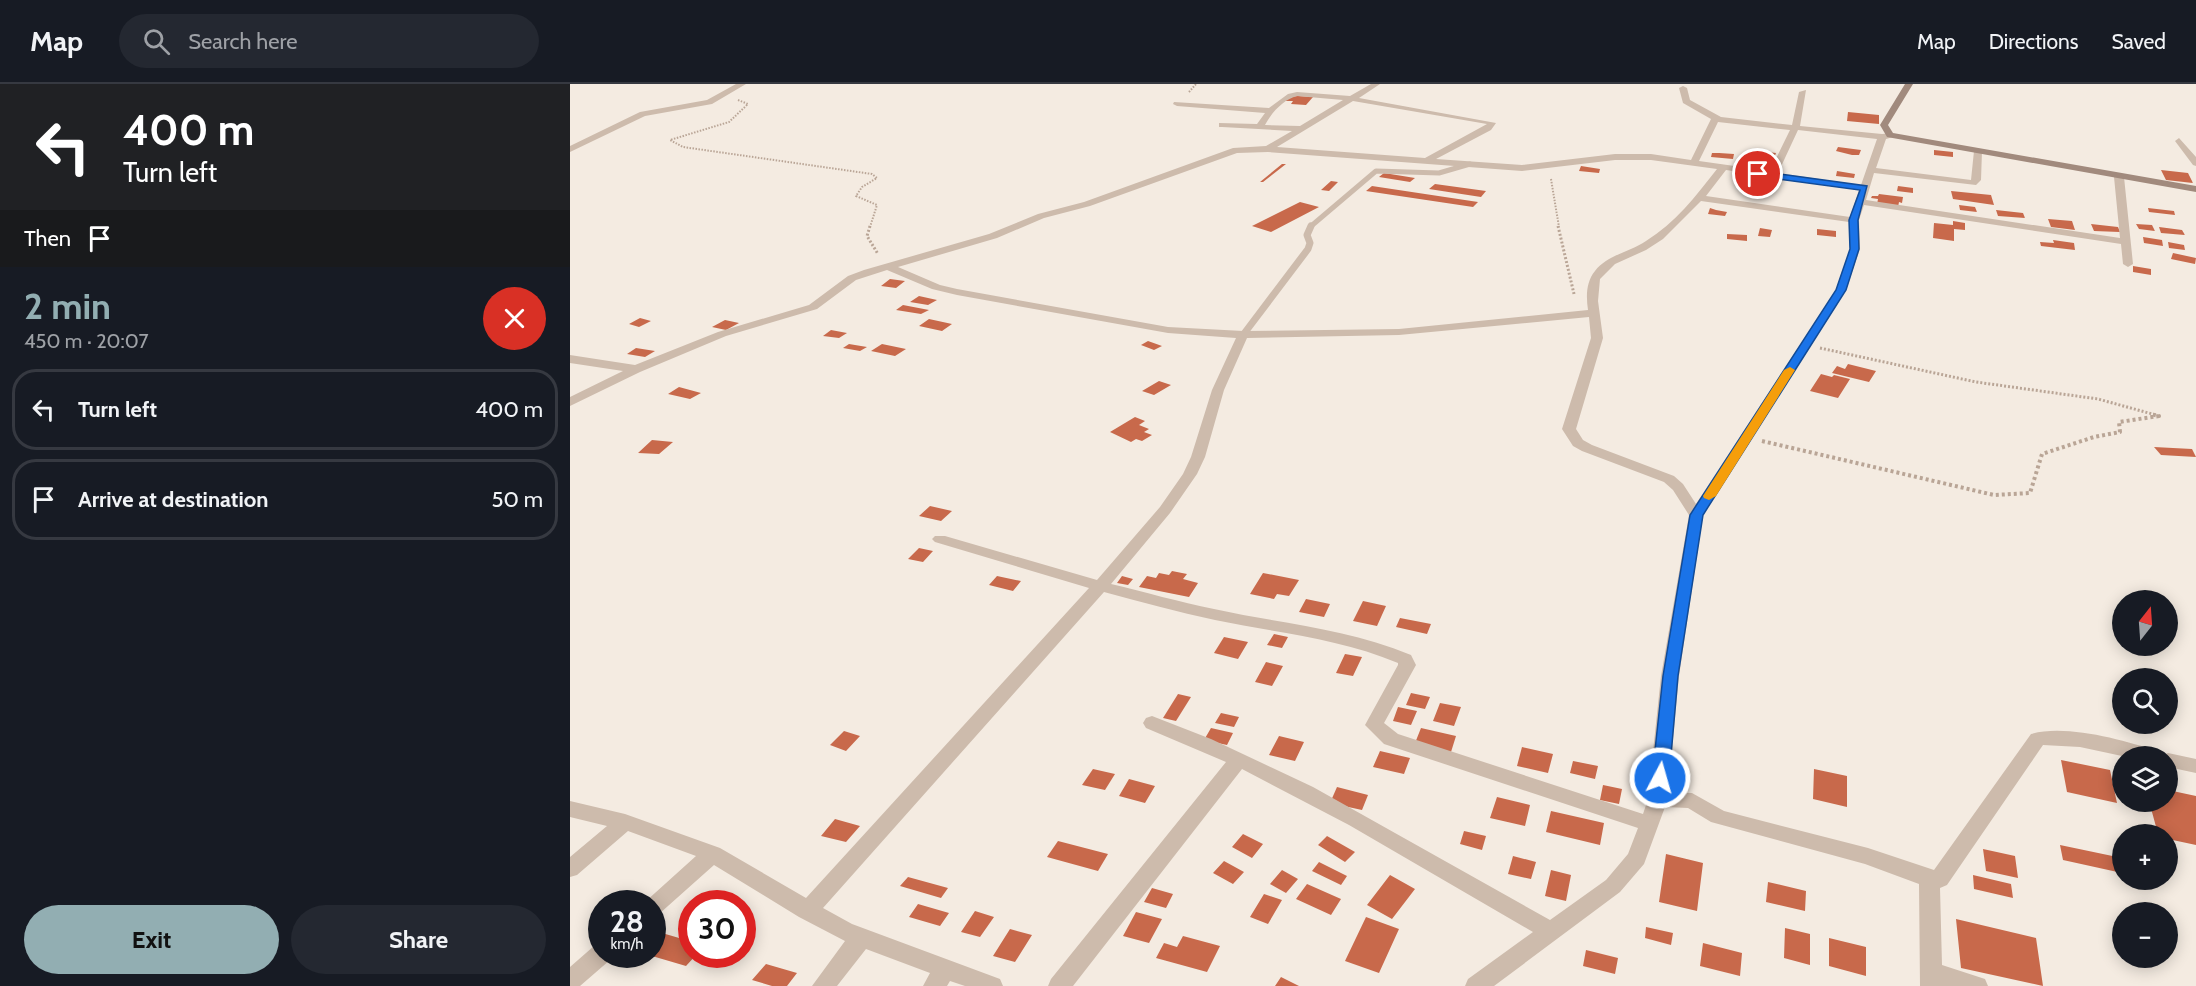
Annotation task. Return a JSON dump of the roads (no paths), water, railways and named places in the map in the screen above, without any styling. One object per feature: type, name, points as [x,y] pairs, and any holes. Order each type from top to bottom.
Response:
[{"type":"street","points":[[570,148],[643,114],[689,107],[719,97],[742,84]]},
{"type":"street","points":[[1268,149],[1376,84]]},
{"type":"street","points":[[1476,986],[1613,886],[1637,858],[1658,799],[1670,676],[1696,515],[1841,290],[1855,249],[1854,220],[1886,136],[1884,125],[1909,84]]},
{"type":"street","points":[[1683,88],[1686,101],[1718,119],[1886,136],[2196,189]]},
{"type":"street","points":[[1772,176],[1795,128],[1803,92]]},
{"type":"street","points":[[1260,127],[1270,111],[1288,96],[1297,94],[1353,99],[1492,123],[1488,128],[1426,161]]},
{"type":"street","points":[[1178,104],[1270,111]]},
{"type":"street","points":[[1694,163],[1712,121],[1718,119]]},
{"type":"street","points":[[1222,125],[1302,129]]},
{"type":"street","points":[[2179,141],[2196,163]]},
{"type":"street","points":[[570,402],[636,369],[722,334],[813,307],[852,278],[1086,204],[1236,150],[1268,149],[1515,167],[1547,166],[1624,157],[1651,157],[1772,176],[1863,195],[2125,242]]},
{"type":"street","points":[[1871,171],[1973,183],[1976,180],[1978,151]]},
{"type":"street","points":[[1696,515],[1678,487],[1669,479],[1587,448],[1578,443],[1569,429],[1597,338],[1597,326],[1590,300],[1599,270],[1658,238],[1671,228],[1700,198],[1723,168]]},
{"type":"street","points":[[2119,177],[2128,264]]},
{"type":"street","points":[[1700,198],[1854,220]]},
{"type":"street","points":[[889,267],[936,287],[1008,303],[1168,330],[1243,335],[1399,332],[1593,313]]},
{"type":"street","points":[[807,911],[1165,510],[1190,474],[1198,457],[1223,375],[1243,335]]},
{"type":"street","points":[[570,359],[636,369]]},
{"type":"street","points":[[940,539],[1099,586],[1215,615],[1311,631],[1371,645],[1405,659],[1407,665],[1374,725],[1391,739],[1649,824]]},
{"type":"street","points":[[1152,723],[1192,738],[1297,787],[1551,931]]},
{"type":"street","points":[[1658,799],[1692,801],[1718,817],[1868,856],[1929,879],[1940,879],[2038,739],[2050,737],[2076,740],[2112,748]]},
{"type":"street","points":[[1059,986],[1238,760]]},
{"type":"street","points":[[2178,762],[2196,766]]},
{"type":"street","points":[[570,809],[625,822],[713,854],[807,911],[939,978],[992,986]]},
{"type":"street","points":[[570,869],[625,822]]},
{"type":"street","points":[[666,896],[713,854]]},
{"type":"street","points":[[1929,879],[1931,979],[1977,986]]},
{"type":"street","points":[[823,986],[861,938]]},
{"type":"street","points":[[570,981],[588,965]]},
{"type":"lane","points":[[1243,335],[1308,249],[1310,243],[1307,235],[1311,225],[1376,171],[1455,171],[1470,164]]}]
